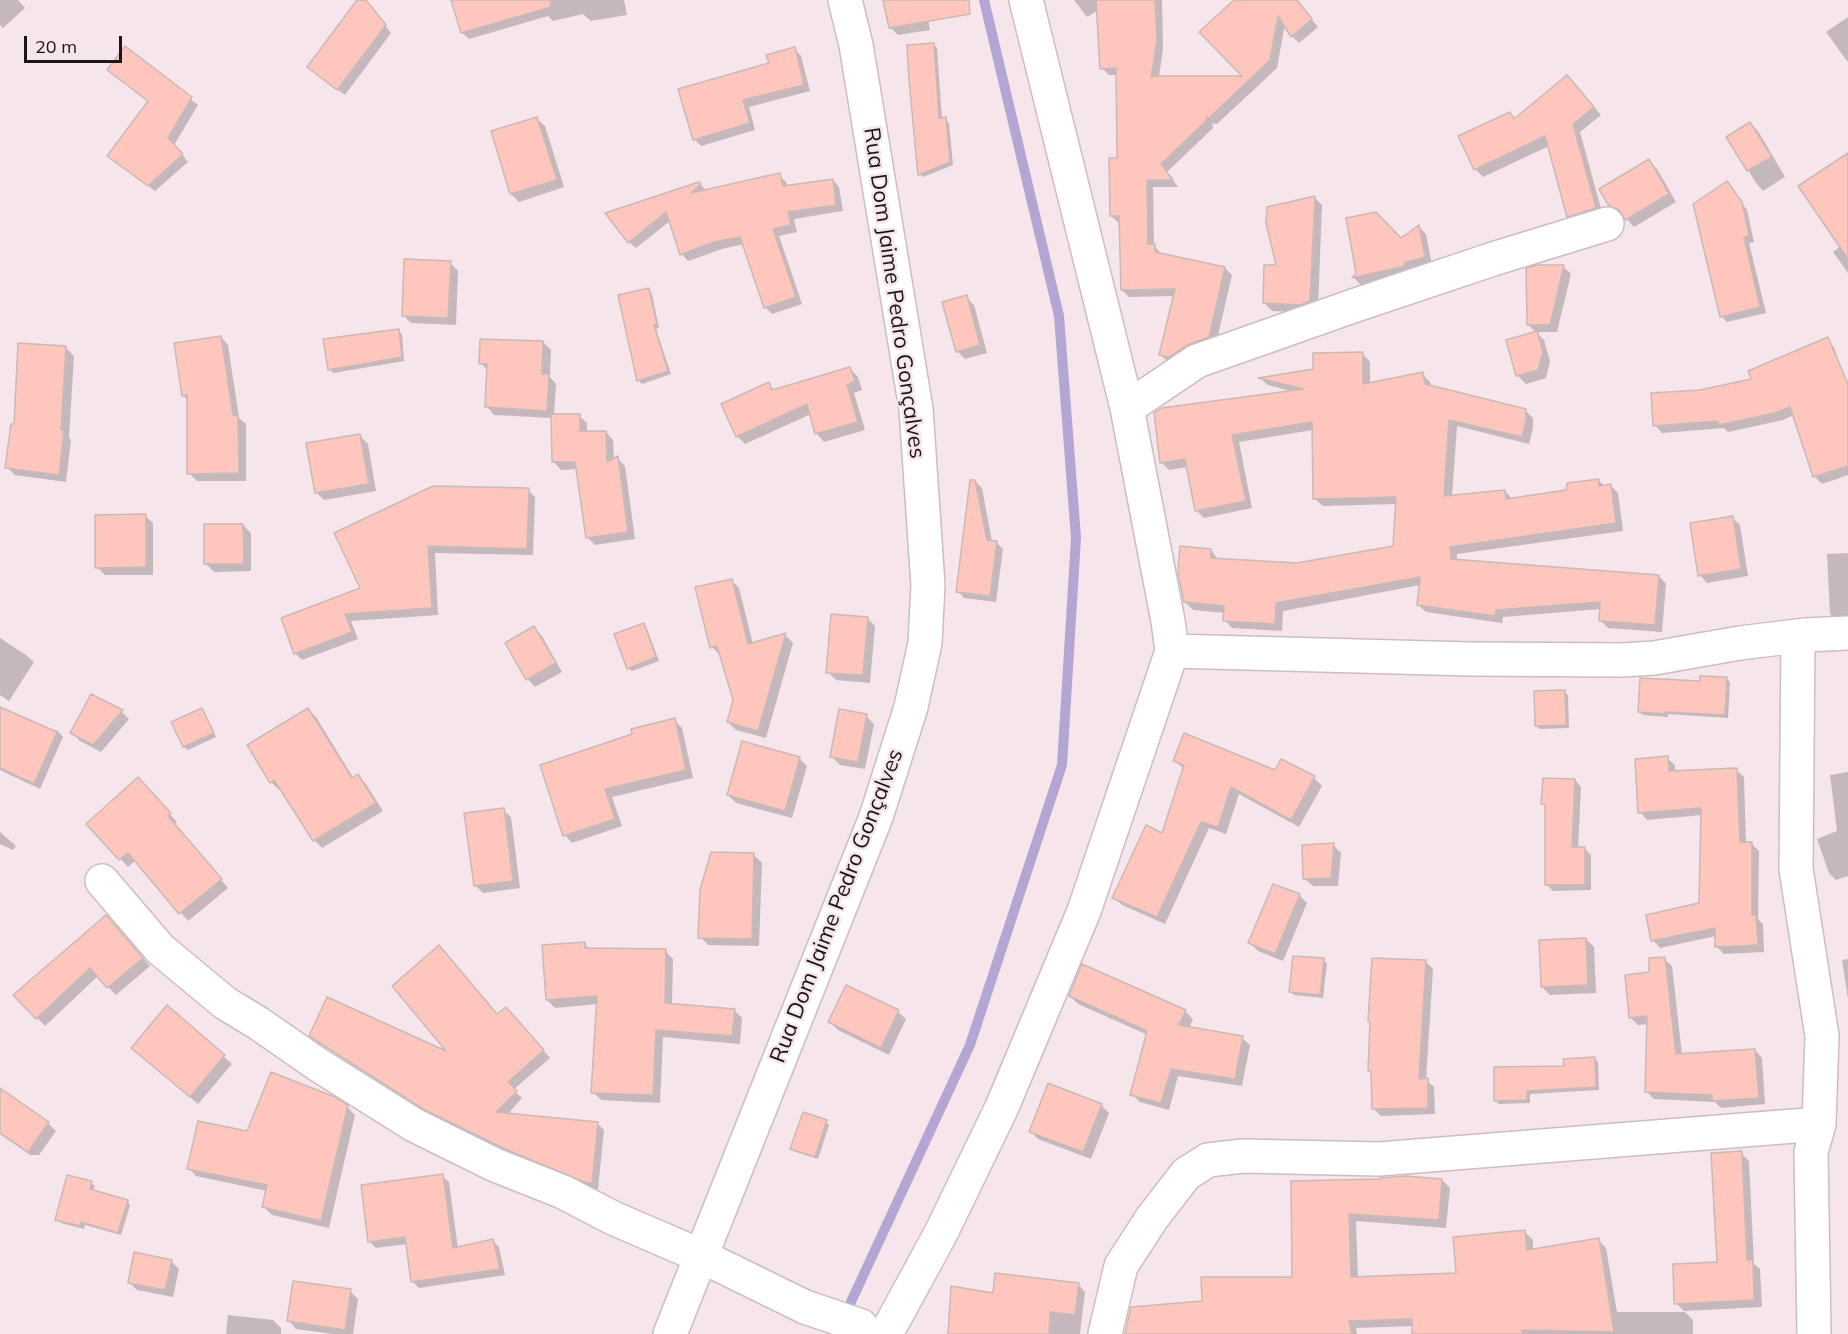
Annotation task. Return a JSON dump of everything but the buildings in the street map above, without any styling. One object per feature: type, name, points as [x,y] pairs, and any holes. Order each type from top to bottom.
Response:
[{"type":"street","name":"Rua Dom Jaime Pedro Gonçalves","points":[[670,1334],[876,817],[911,707],[925,643],[928,585],[916,409],[856,45],[845,0]]},
{"type":"street","points":[[102,881],[160,949],[225,1004],[414,1125],[495,1165],[563,1192],[613,1218],[701,1256],[805,1307],[871,1331],[941,1233],[1002,1107],[1084,911],[1172,651],[1127,408],[1026,0]]},
{"type":"street","points":[[1127,408],[1197,361],[1471,266],[1607,225]]},
{"type":"street","points":[[1172,651],[1470,659],[1622,660],[1654,658],[1740,643],[1798,636],[1848,633]]},
{"type":"street","points":[[1798,636],[1796,869],[1821,1036],[1819,1124],[1811,1152],[1814,1334]]},
{"type":"street","points":[[1105,1334],[1120,1266],[1152,1218],[1186,1174],[1208,1160],[1243,1156],[1379,1159],[1819,1124]]},
{"type":"waterway","points":[[844,1317],[970,1045],[1062,765],[1076,538],[1059,316],[984,0]]}]
